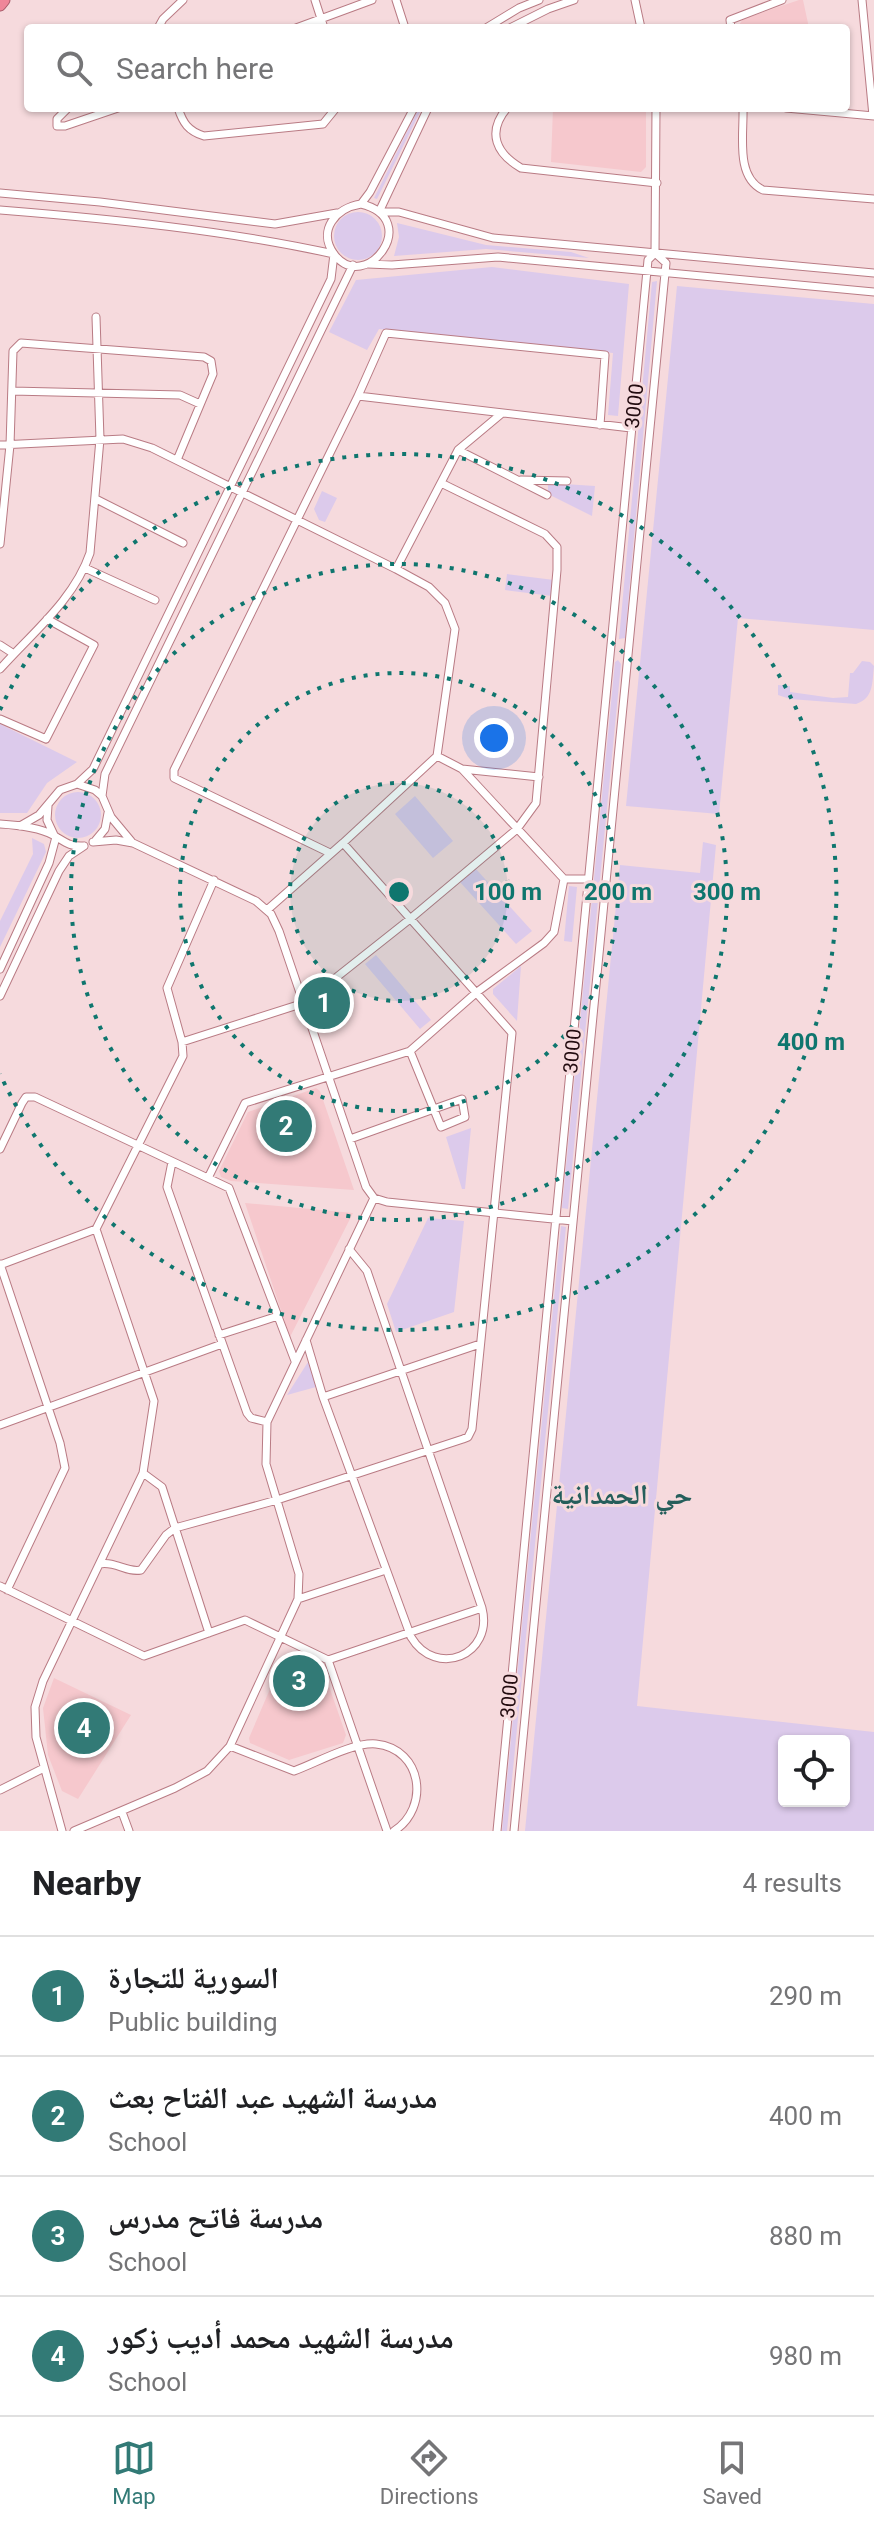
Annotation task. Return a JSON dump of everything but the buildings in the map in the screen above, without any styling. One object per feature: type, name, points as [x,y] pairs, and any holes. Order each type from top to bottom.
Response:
[{"type":"street","points":[[160,24],[183,0]]},
{"type":"street","points":[[315,0],[323,24],[372,0]]},
{"type":"street","points":[[396,0],[404,24]]},
{"type":"street","points":[[493,24],[539,0]]},
{"type":"street","points":[[518,24],[574,0]]},
{"type":"street","points":[[635,0],[640,24]]},
{"type":"street","points":[[730,24],[730,20],[782,0]]},
{"type":"street","points":[[830,112],[874,116],[862,0]]},
{"type":"street","points":[[64,112],[57,119],[57,126],[106,112]]},
{"type":"street","points":[[179,112],[182,122],[192,132],[204,136],[323,124],[333,112]]},
{"type":"street","points":[[361,204],[412,112]]},
{"type":"street","points":[[379,212],[426,112]]},
{"type":"street","points":[[503,112],[499,117],[496,136],[499,151],[521,168],[657,183]]},
{"type":"street","points":[[656,112],[655,253],[666,263],[665,272]]},
{"type":"street","points":[[743,112],[745,175],[753,186],[763,190],[874,199]]},
{"type":"street","points":[[0,193],[275,224],[337,213],[348,206],[361,204],[379,212],[399,212],[493,238],[874,273]]},
{"type":"street","points":[[0,210],[134,221],[282,243],[334,254],[353,265],[498,257],[874,292]]},
{"type":"street","points":[[368,264],[379,258],[387,247],[387,222],[379,212]]},
{"type":"street","points":[[20,826],[39,815],[60,790],[77,784],[93,769],[331,279],[334,254],[328,240],[329,225],[337,213]]},
{"type":"street","name":"3000","points":[[497,1831],[631,428],[648,260],[655,253]]},
{"type":"street","points":[[102,796],[105,774],[353,265]]},
{"type":"street","name":"3000","points":[[514,1831],[665,272]]},
{"type":"street","points":[[0,669],[47,619],[85,568],[90,553],[100,439],[96,317]]},
{"type":"street","points":[[330,853],[174,778],[174,770],[386,333],[605,355],[600,425]]},
{"type":"street","points":[[0,544],[10,445],[13,351],[21,343],[204,357],[211,361],[213,374],[177,460]]},
{"type":"street","points":[[12,391],[180,395],[200,404]]},
{"type":"street","points":[[358,396],[631,428]]},
{"type":"street","points":[[396,569],[458,450],[501,414]]},
{"type":"street","points":[[0,445],[123,439],[152,448],[396,569],[429,587],[445,603],[455,629],[437,756],[267,910]]},
{"type":"street","points":[[458,450],[547,495]]},
{"type":"street","points":[[516,480],[567,481]]},
{"type":"street","points":[[182,1042],[304,1003],[517,829],[536,803],[557,547],[545,534],[441,483]]},
{"type":"street","points":[[96,499],[183,543]]},
{"type":"street","points":[[85,568],[155,600]]},
{"type":"street","points":[[0,719],[46,739],[94,645],[47,619]]},
{"type":"street","points":[[0,645],[14,654]]},
{"type":"street","points":[[610,647],[628,649]]},
{"type":"street","points":[[437,756],[462,769],[564,879],[588,879]]},
{"type":"street","points":[[462,769],[539,777]]},
{"type":"street","points":[[77,784],[102,796],[108,811],[133,843]]},
{"type":"street","points":[[0,969],[49,863],[55,836],[47,820],[49,804]]},
{"type":"street","points":[[93,842],[105,829],[108,811]]},
{"type":"street","points":[[0,824],[20,826],[55,836],[69,845],[84,846]]},
{"type":"street","points":[[0,996],[69,856],[93,842],[110,839],[133,843],[256,901],[267,910],[277,925],[366,1187],[374,1198],[573,1221]]},
{"type":"street","points":[[100,1564],[110,1562],[132,1572],[141,1570],[166,1535],[175,1528],[277,1500],[430,1450],[468,1437],[472,1429],[512,1033],[343,843]]},
{"type":"street","points":[[208,1178],[245,1103],[410,1051],[477,992],[554,932],[564,879]]},
{"type":"street","points":[[214,880],[167,988],[183,1056],[96,1229],[0,1265],[65,1468],[3,1588],[144,1656],[245,1620],[328,1660],[387,1831]]},
{"type":"street","points":[[350,1139],[434,1107],[462,1099],[465,1117],[441,1127],[434,1107],[410,1051]]},
{"type":"street","points":[[0,1149],[26,1097],[35,1097],[229,1188],[295,1361]]},
{"type":"street","points":[[172,1162],[167,1187],[247,1413],[251,1418],[267,1422]]},
{"type":"street","points":[[74,1831],[122,1812],[207,1771],[230,1746],[298,1599],[299,1574],[266,1464],[267,1422],[374,1198]]},
{"type":"street","points":[[62,1831],[36,1737],[35,1707],[43,1681],[143,1473],[154,1401],[96,1229]]},
{"type":"street","points":[[306,1340],[323,1397],[408,1632],[427,1655],[445,1659],[457,1657],[473,1648],[480,1638],[484,1626],[482,1608],[367,1271],[349,1249]]},
{"type":"street","points":[[0,1425],[144,1374],[278,1316]]},
{"type":"street","points":[[323,1397],[480,1344]]},
{"type":"street","points":[[143,1473],[162,1487],[209,1633]]},
{"type":"street","points":[[298,1599],[386,1570]]},
{"type":"street","points":[[328,1660],[482,1608]]},
{"type":"street","points":[[230,1746],[294,1771],[358,1746],[379,1744],[392,1748],[404,1757],[415,1775],[418,1789],[414,1810],[406,1822],[394,1831]]},
{"type":"street","points":[[0,1790],[44,1768]]},
{"type":"street","points":[[122,1812],[129,1831]]},
{"type":"shaded area","points":[[803,0],[808,24],[740,24],[743,19]]},
{"type":"shaded area","points":[[417,112],[420,112],[377,199],[374,198]]},
{"type":"shaded area","points":[[553,112],[646,112],[646,167],[641,172],[551,162]]},
{"type":"shaded area","points":[[358,212],[375,219],[382,236],[375,253],[358,260],[341,253],[334,236],[341,219]]},
{"type":"shaded area","points":[[397,223],[486,245],[571,252],[589,258],[486,249],[394,256],[399,237]]},
{"type":"shaded area","points":[[492,267],[629,284],[618,416],[608,415],[613,353],[379,329],[367,350],[329,332],[356,280]]},
{"type":"shaded area","points":[[657,281],[625,638],[619,639],[652,282]]},
{"type":"shaded area","points":[[677,286],[874,304],[874,630],[738,618],[719,814],[626,806]]},
{"type":"shaded area","points":[[548,483],[595,486],[592,516],[548,494]]},
{"type":"shaded area","points":[[322,491],[337,498],[325,522],[319,520],[314,509]]},
{"type":"shaded area","points":[[507,574],[554,580],[552,596],[505,590]]},
{"type":"shaded area","points":[[618,660],[621,664],[568,1209],[562,1208],[615,662]]},
{"type":"shaded area","points":[[862,661],[874,666],[872,684],[866,698],[856,704],[790,699],[778,695],[778,685],[790,686],[790,692],[848,697],[850,673]]},
{"type":"shaded area","points":[[0,724],[77,762],[47,783],[27,813],[0,813]]},
{"type":"shaded area","points":[[78,792],[94,799],[101,815],[94,831],[78,838],[62,831],[55,815],[62,799]]},
{"type":"shaded area","points":[[415,796],[453,841],[433,858],[395,814]]},
{"type":"shaded area","points":[[32,838],[44,844],[46,852],[0,947],[0,921],[33,854]]},
{"type":"shaded area","points":[[703,842],[716,845],[637,1706],[874,1732],[874,1831],[525,1831],[620,865],[700,873]]},
{"type":"shaded area","points":[[476,869],[532,931],[516,944],[460,882]]},
{"type":"shaded area","points":[[569,886],[577,887],[572,942],[564,941]]},
{"type":"shaded area","points":[[376,955],[431,1020],[420,1029],[365,964]]},
{"type":"shaded area","points":[[521,966],[517,1021],[493,994],[493,989]]},
{"type":"shaded area","points":[[316,1088],[320,1091],[354,1190],[231,1181],[221,1177],[219,1171],[248,1112]]},
{"type":"shaded area","points":[[471,1128],[465,1189],[462,1189],[446,1137]]},
{"type":"shaded area","points":[[245,1203],[353,1213],[290,1337]]},
{"type":"shaded area","points":[[428,1218],[464,1221],[454,1312],[396,1332],[387,1304]]},
{"type":"shaded area","points":[[561,1226],[566,1227],[507,1831],[502,1831]]},
{"type":"shaded area","points":[[308,1362],[316,1387],[287,1395]]},
{"type":"shaded area","points":[[285,1654],[323,1669],[346,1735],[343,1743],[289,1760],[250,1743],[249,1738]]},
{"type":"shaded area","points":[[54,1678],[131,1715],[78,1799],[62,1791],[48,1755],[43,1708]]},
{"type":"place","name":"السورية للتجارة","points":[[324,1003]]},
{"type":"place","name":"مدرسة الشهيد عبد الفتاح بعث","points":[[286,1126]]},
{"type":"place","name":"مدرسة فاتح مدرس","points":[[299,1681]]},
{"type":"place","name":"مدرسة الشهيد محمد أديب زكور","points":[[84,1728]]},
{"type":"district","name":"حي الحمدانية","points":[[622,1494]]}]
